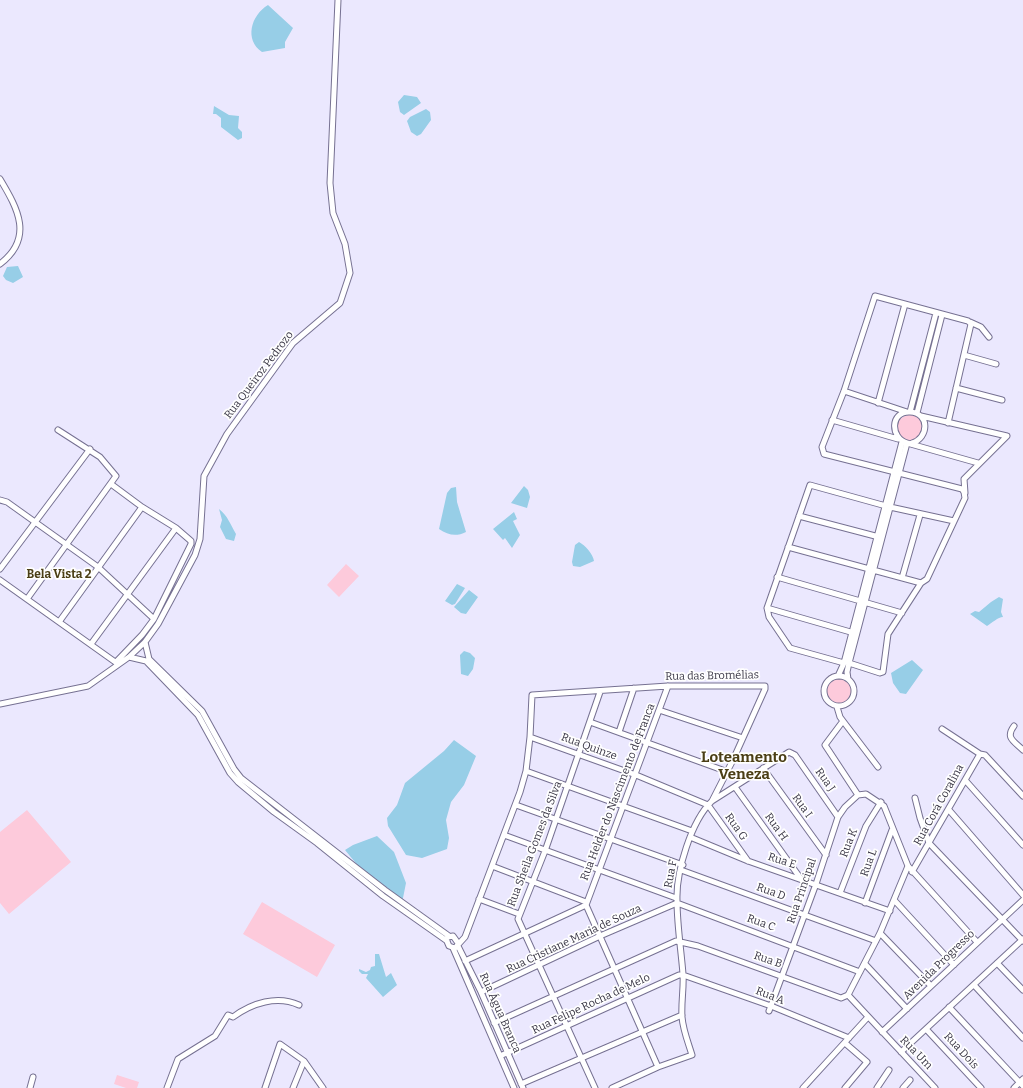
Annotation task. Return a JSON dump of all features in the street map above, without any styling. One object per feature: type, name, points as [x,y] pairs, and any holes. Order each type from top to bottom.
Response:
[{"type":"street","name":"Rua Queiroz Pedrozo","points":[[118,664],[129,657],[145,642],[158,624],[195,555],[200,539],[204,476],[228,434],[293,343],[340,303],[348,282],[350,266],[345,244],[333,213],[330,183],[338,0]]},
{"type":"street","points":[[0,179],[17,209],[19,227],[16,247],[11,256],[0,264]]},
{"type":"street","points":[[965,495],[962,490],[824,454],[822,446],[844,391],[875,296],[970,322],[981,327],[989,337]]},
{"type":"street","points":[[878,403],[905,304]]},
{"type":"street","points":[[908,412],[936,313]]},
{"type":"street","points":[[908,412],[902,413],[895,420],[894,430],[905,442],[916,442],[924,435],[925,425],[919,415],[942,315]]},
{"type":"street","points":[[948,423],[972,327],[970,322]]},
{"type":"street","points":[[964,355],[996,364]]},
{"type":"street","points":[[956,388],[1002,400]]},
{"type":"street","points":[[844,391],[908,412],[948,423],[1007,436],[964,478],[965,495],[954,521],[927,579],[921,584],[886,639],[885,669],[883,672],[880,673],[790,648],[769,617],[767,608],[810,485],[920,515],[954,521]]},
{"type":"street","points":[[832,420],[978,463]]},
{"type":"street","points":[[27,599],[116,476],[109,466],[90,449],[58,430]]},
{"type":"street","points":[[846,663],[848,679],[854,688],[853,698],[845,706],[837,707],[830,704],[826,700],[823,690],[828,680],[838,676],[846,663],[905,442]]},
{"type":"street","points":[[0,569],[90,449]]},
{"type":"street","points":[[0,704],[88,686],[118,664],[142,636],[154,619],[191,544],[189,538],[176,528],[142,507],[111,484]]},
{"type":"street","points":[[1,501],[7,502],[35,521],[98,567],[154,619]]},
{"type":"street","points":[[59,622],[142,507]]},
{"type":"street","points":[[902,578],[920,515]]},
{"type":"street","points":[[798,516],[880,538]]},
{"type":"street","points":[[91,644],[176,528]]},
{"type":"street","points":[[788,547],[921,584]]},
{"type":"street","points":[[778,577],[902,612]]},
{"type":"street","points":[[0,580],[118,664]]},
{"type":"street","points":[[767,608],[854,633]]},
{"type":"street","points":[[145,642],[149,659],[202,711],[234,769],[241,778],[456,946]]},
{"type":"street","points":[[129,657],[146,661],[198,715],[230,773],[238,782],[274,812],[317,843],[383,896],[448,939]]},
{"type":"street","points":[[838,676],[848,679]]},
{"type":"street","name":"Rua das Bromélias","points":[[530,737],[532,695],[600,692],[668,686],[765,686],[728,772],[710,803]]},
{"type":"street","name":"Rua Helder do Nascimento de Franca","points":[[586,904],[612,839],[668,686]]},
{"type":"street","points":[[619,732],[634,688]]},
{"type":"street","name":"Rua Sheila Gomes da Silva","points":[[595,1088],[568,1025],[518,919],[545,851],[600,692]]},
{"type":"street","points":[[837,707],[840,717],[878,767]]},
{"type":"street","points":[[659,710],[743,738]]},
{"type":"street","points":[[843,721],[825,745],[858,795],[866,794],[881,802],[888,815],[892,830],[912,872],[977,942]]},
{"type":"street","points":[[590,722],[728,772]]},
{"type":"street","points":[[1014,726],[1009,732],[1009,736],[1023,750]]},
{"type":"street","points":[[942,729],[982,755],[1023,796]]},
{"type":"street","points":[[456,946],[465,937],[516,805],[526,771],[530,737]]},
{"type":"street","name":"Rua Quinze","points":[[530,737],[710,803]]},
{"type":"street","name":"Rua F","points":[[658,1068],[692,1055],[685,1036],[682,1015],[683,975],[677,901],[682,868],[692,831],[700,813],[710,803],[735,788],[787,752],[791,752],[795,755]]},
{"type":"street","name":"Rua J","points":[[795,755],[838,817]]},
{"type":"street","name":"Rua Corá Coralina","points":[[912,872],[965,780],[982,755]]},
{"type":"street","name":"Rua I","points":[[763,768],[826,855]]},
{"type":"street","points":[[526,771],[692,831]]},
{"type":"street","points":[[965,780],[1023,845]]},
{"type":"street","name":"Rua H","points":[[735,788],[801,879]]},
{"type":"street","name":"Rua Principal","points":[[770,1009],[816,884],[838,817],[845,806],[858,795]]},
{"type":"street","points":[[901,1052],[1023,940],[929,842],[920,818],[916,798]]},
{"type":"street","name":"Rua K","points":[[840,893],[866,826],[881,802]]},
{"type":"street","name":"Rua G","points":[[710,803],[748,861]]},
{"type":"street","name":"Rua D","points":[[516,805],[612,839],[682,868],[876,941]]},
{"type":"street","points":[[948,810],[1023,895]]},
{"type":"street","name":"Rua L","points":[[865,903],[892,830]]},
{"type":"street","name":"Rua C","points":[[504,835],[600,870],[860,972]]},
{"type":"street","name":"Rua E","points":[[690,837],[748,861],[890,911]]},
{"type":"street","points":[[492,866],[533,881],[586,904],[658,1068],[612,1088]]},
{"type":"street","points":[[803,1088],[868,1017],[848,995],[865,964],[895,901],[908,866]]},
{"type":"street","points":[[479,899],[519,914]]},
{"type":"street","name":"Avenida Progresso","points":[[882,1032],[1023,900]]},
{"type":"street","name":"Rua Cristiane Maria de Souza","points":[[481,992],[677,901]]},
{"type":"street","points":[[895,901],[954,965]]},
{"type":"street","points":[[465,961],[586,904]]},
{"type":"street","points":[[880,933],[930,986]]},
{"type":"street","points":[[448,939],[453,936],[514,1088]]},
{"type":"street","points":[[494,1023],[672,942],[680,942]]},
{"type":"street","name":"Rua B","points":[[680,942],[698,946],[841,998],[848,995]]},
{"type":"street","name":"Rua Água Branca","points":[[456,946],[481,992],[522,1086]]},
{"type":"street","points":[[997,963],[1023,990]]},
{"type":"street","points":[[865,964],[907,1009]]},
{"type":"street","name":"Rua Felipe Rocha de Melo","points":[[500,1056],[674,977],[683,975]]},
{"type":"street","name":"Rua A","points":[[683,975],[849,1038]]},
{"type":"street","points":[[974,985],[1023,1038]]},
{"type":"street","points":[[167,1088],[178,1059],[215,1036],[228,1015],[233,1017],[239,1012],[277,999],[288,1001],[299,1006]]},
{"type":"street","points":[[949,1007],[1022,1083],[1014,1088]]},
{"type":"street","points":[[522,1086],[582,1058],[682,1015]]},
{"type":"street","name":"Rua Um","points":[[868,1017],[936,1088]]},
{"type":"street","name":"Rua Dois","points":[[926,1029],[981,1088]]},
{"type":"street","points":[[845,1043],[867,1062],[845,1088]]},
{"type":"street","points":[[265,1088],[280,1044],[304,1061],[323,1088]]},
{"type":"street","points":[[293,1088],[304,1061]]},
{"type":"street","points":[[877,1088],[889,1070]]},
{"type":"street","points":[[30,1088],[33,1077]]},
{"type":"street","points":[[903,1088],[910,1080]]},
{"type":"shaded area","points":[[910,415],[919,419],[923,428],[919,437],[910,441],[901,437],[897,428],[901,419]]},
{"type":"shaded area","points":[[346,564],[359,576],[339,597],[327,585]]},
{"type":"shaded area","points":[[839,678],[848,682],[852,691],[848,700],[839,704],[830,700],[826,691],[830,682]]},
{"type":"shaded area","points":[[27,810],[71,862],[9,914],[0,903],[0,832]]},
{"type":"shaded area","points":[[262,902],[335,945],[317,977],[243,934]]},
{"type":"shaded area","points":[[117,1075],[139,1082],[137,1088],[126,1088],[114,1084]]},
{"type":"water","points":[[268,5],[293,28],[285,42],[285,48],[262,52],[256,47],[253,41],[252,28],[257,15]]},
{"type":"water","points":[[404,95],[417,97],[421,103],[404,115],[400,112],[398,102]]},
{"type":"water","points":[[214,106],[229,115],[239,116],[238,128],[242,132],[242,138],[238,140],[221,127],[221,118],[216,114],[213,114]]},
{"type":"water","points":[[426,109],[430,112],[431,120],[421,134],[417,136],[411,132],[407,121],[410,117]]},
{"type":"water","points":[[18,266],[23,277],[13,283],[6,280],[3,276],[7,267]]},
{"type":"water","points":[[524,486],[528,490],[530,497],[527,508],[511,503]]},
{"type":"water","points":[[456,487],[457,502],[466,532],[455,535],[446,533],[439,529],[447,493],[451,488]]},
{"type":"water","points":[[219,509],[227,517],[236,534],[234,541],[226,539],[220,527],[222,520]]},
{"type":"water","points":[[514,512],[517,519],[513,521],[520,535],[512,548],[505,538],[503,540],[493,529]]},
{"type":"water","points":[[579,542],[588,550],[594,561],[580,567],[573,566],[572,562],[575,545]]},
{"type":"water","points":[[457,584],[465,588],[455,604],[452,605],[445,601]]},
{"type":"water","points":[[469,590],[478,597],[466,614],[461,613],[454,607]]},
{"type":"water","points":[[999,597],[1003,599],[1001,612],[1003,617],[987,626],[970,614],[975,611],[979,612]]},
{"type":"water","points":[[464,651],[470,653],[475,658],[473,669],[468,676],[461,674],[460,655]]},
{"type":"water","points":[[912,660],[923,670],[906,694],[900,693],[893,683],[891,673]]},
{"type":"water","points":[[454,740],[476,756],[464,785],[451,802],[446,820],[449,838],[447,849],[422,858],[406,855],[388,826],[387,818],[397,805],[405,783],[444,751]]},
{"type":"water","points":[[377,836],[394,852],[406,883],[402,903],[381,883],[359,867],[345,850],[353,845]]},
{"type":"water","points":[[375,954],[379,954],[386,977],[391,973],[397,985],[383,997],[366,978],[368,974],[362,974],[359,971],[359,969],[366,972],[370,970],[371,967],[375,966]]},
{"type":"district","name":"Bela Vista 2","points":[[59,575]]},
{"type":"district","name":"Loteamento Veneza","points":[[744,766]]}]
